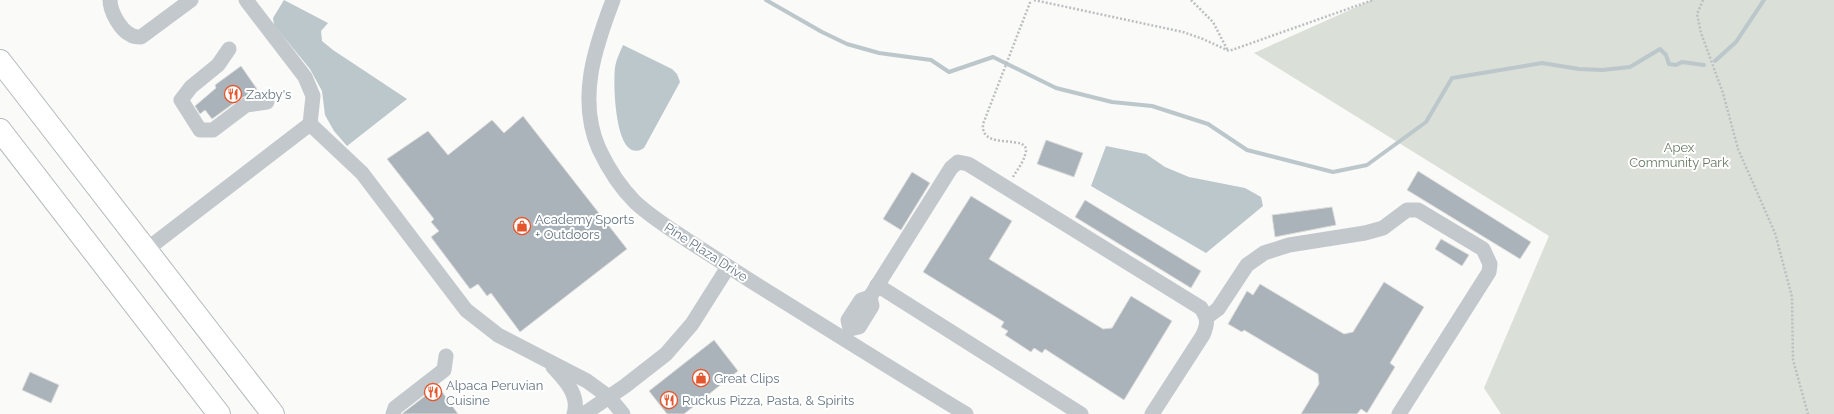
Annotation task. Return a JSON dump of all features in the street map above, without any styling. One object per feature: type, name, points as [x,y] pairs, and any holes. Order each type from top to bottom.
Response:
[{"type":"highway","points":[[0,61],[273,414]]},
{"type":"highway","points":[[0,130],[219,414]]},
{"type":"highway","points":[[181,364],[207,387],[231,414]]},
{"type":"street","points":[[110,0],[110,8],[124,29],[132,36],[141,37],[184,2]]},
{"type":"street","points":[[146,250],[310,124],[312,96],[305,77],[246,0]]},
{"type":"street","name":"Pine Plaza Drive","points":[[613,0],[598,39],[592,63],[589,88],[591,118],[599,147],[615,178],[635,202],[659,222],[728,267],[847,334],[966,414]]},
{"type":"street","points":[[229,49],[218,65],[191,87],[181,100],[192,119],[200,130],[212,130],[246,105],[267,102]]},
{"type":"street","points":[[310,124],[362,173],[466,310],[498,335],[587,381],[609,397],[623,414]]},
{"type":"street","points":[[847,334],[859,327],[866,317],[872,306],[874,291],[951,168],[958,162],[968,164],[1201,308],[1207,317],[1207,324],[1203,335],[1152,414]]},
{"type":"street","points":[[1207,317],[1218,309],[1247,265],[1264,253],[1289,245],[1365,233],[1383,228],[1407,210],[1418,210],[1483,249],[1490,264],[1489,272],[1399,414]]},
{"type":"street","points":[[584,414],[651,366],[672,348],[692,324],[728,267]]},
{"type":"street","points":[[874,291],[1082,414]]},
{"type":"street","points":[[393,414],[395,408],[444,370],[446,356]]},
{"type":"street","points":[[547,360],[563,378],[574,394],[576,404],[574,414]]},
{"type":"path","points":[[1006,187],[1026,154],[1026,148],[1017,141],[998,141],[987,136],[982,128],[985,116],[1031,0]]},
{"type":"path","points":[[1034,0],[1183,32],[1229,51],[1373,0]]},
{"type":"path","points":[[1191,0],[1213,22],[1229,51]]},
{"type":"path","points":[[1703,0],[1697,14],[1701,33],[1723,94],[1738,149],[1775,233],[1792,297],[1793,360],[1808,414]]},
{"type":"green space","name":"Apex Community Park","points":[[1372,0],[1834,0],[1834,414],[1501,414],[1484,388],[1549,236],[1254,53]]},
{"type":"shaded area","points":[[284,0],[328,23],[321,31],[322,41],[333,50],[407,99],[347,146],[334,131],[325,115],[322,91],[310,69],[274,25],[273,18]]},
{"type":"shaded area","points":[[623,45],[672,69],[677,74],[680,82],[644,148],[634,151],[627,146],[622,135],[616,105],[614,77],[615,68]]},
{"type":"shaded area","points":[[1106,146],[1146,154],[1165,167],[1189,177],[1245,188],[1261,197],[1263,206],[1206,253],[1091,186]]},
{"type":"building","name":"Zaxby's","points":[[241,66],[257,89],[249,95],[241,98],[212,119],[205,110],[200,114],[195,106],[216,88],[215,85]]},
{"type":"building","name":"Academy Sports + Outdoors","points":[[523,116],[627,249],[520,332],[491,293],[487,296],[478,284],[470,289],[431,237],[439,231],[431,222],[434,219],[387,159],[428,131],[448,155],[492,120],[504,133]]},
{"type":"building","points":[[1046,140],[1083,153],[1074,177],[1037,164]]},
{"type":"building","points":[[1418,171],[1531,242],[1520,259],[1407,190]]},
{"type":"building","points":[[912,172],[930,183],[901,230],[883,219]]},
{"type":"building","points":[[971,196],[1012,221],[989,259],[1103,329],[1112,328],[1131,296],[1172,321],[1124,400],[1045,349],[1042,353],[1034,348],[1031,352],[1005,335],[1008,331],[1001,327],[1004,322],[923,272]]},
{"type":"building","points":[[1085,200],[1201,271],[1191,288],[1075,217]]},
{"type":"building","points":[[1332,207],[1336,225],[1275,237],[1272,215]]},
{"type":"building","points":[[1441,239],[1469,255],[1462,266],[1435,249]]},
{"type":"building","points":[[1384,282],[1424,307],[1390,363],[1395,367],[1367,413],[1361,409],[1357,414],[1301,414],[1319,384],[1318,374],[1244,330],[1242,332],[1228,324],[1247,291],[1253,295],[1260,284],[1344,334],[1353,332]]},
{"type":"building","points":[[714,340],[738,371],[684,414],[667,414],[649,391]]},
{"type":"building","points":[[30,372],[59,385],[51,403],[22,390]]},
{"type":"building","name":"Alpaca Peruvian Cuisine","points":[[438,386],[458,414],[402,414],[403,413]]},
{"type":"waterway","points":[[766,0],[822,32],[847,44],[879,53],[931,60],[949,72],[993,57],[1056,88],[1112,102],[1152,106],[1208,124],[1247,150],[1333,172],[1367,165],[1426,122],[1452,78],[1542,63],[1579,69],[1602,70],[1630,67],[1660,49],[1666,55],[1669,64],[1676,65],[1682,62],[1704,65]]},
{"type":"waterway","points":[[1715,61],[1736,42],[1764,0]]},
{"type":"place","name":"Zaxby's","points":[[233,94]]},
{"type":"place","name":"Academy Sports + Outdoors","points":[[522,226]]},
{"type":"place","name":"Great Clips","points":[[701,378]]},
{"type":"place","name":"Alpaca Peruvian Cuisine","points":[[433,392]]},
{"type":"place","name":"Ruckus Pizza, Pasta, & Spirits","points":[[669,400]]}]
